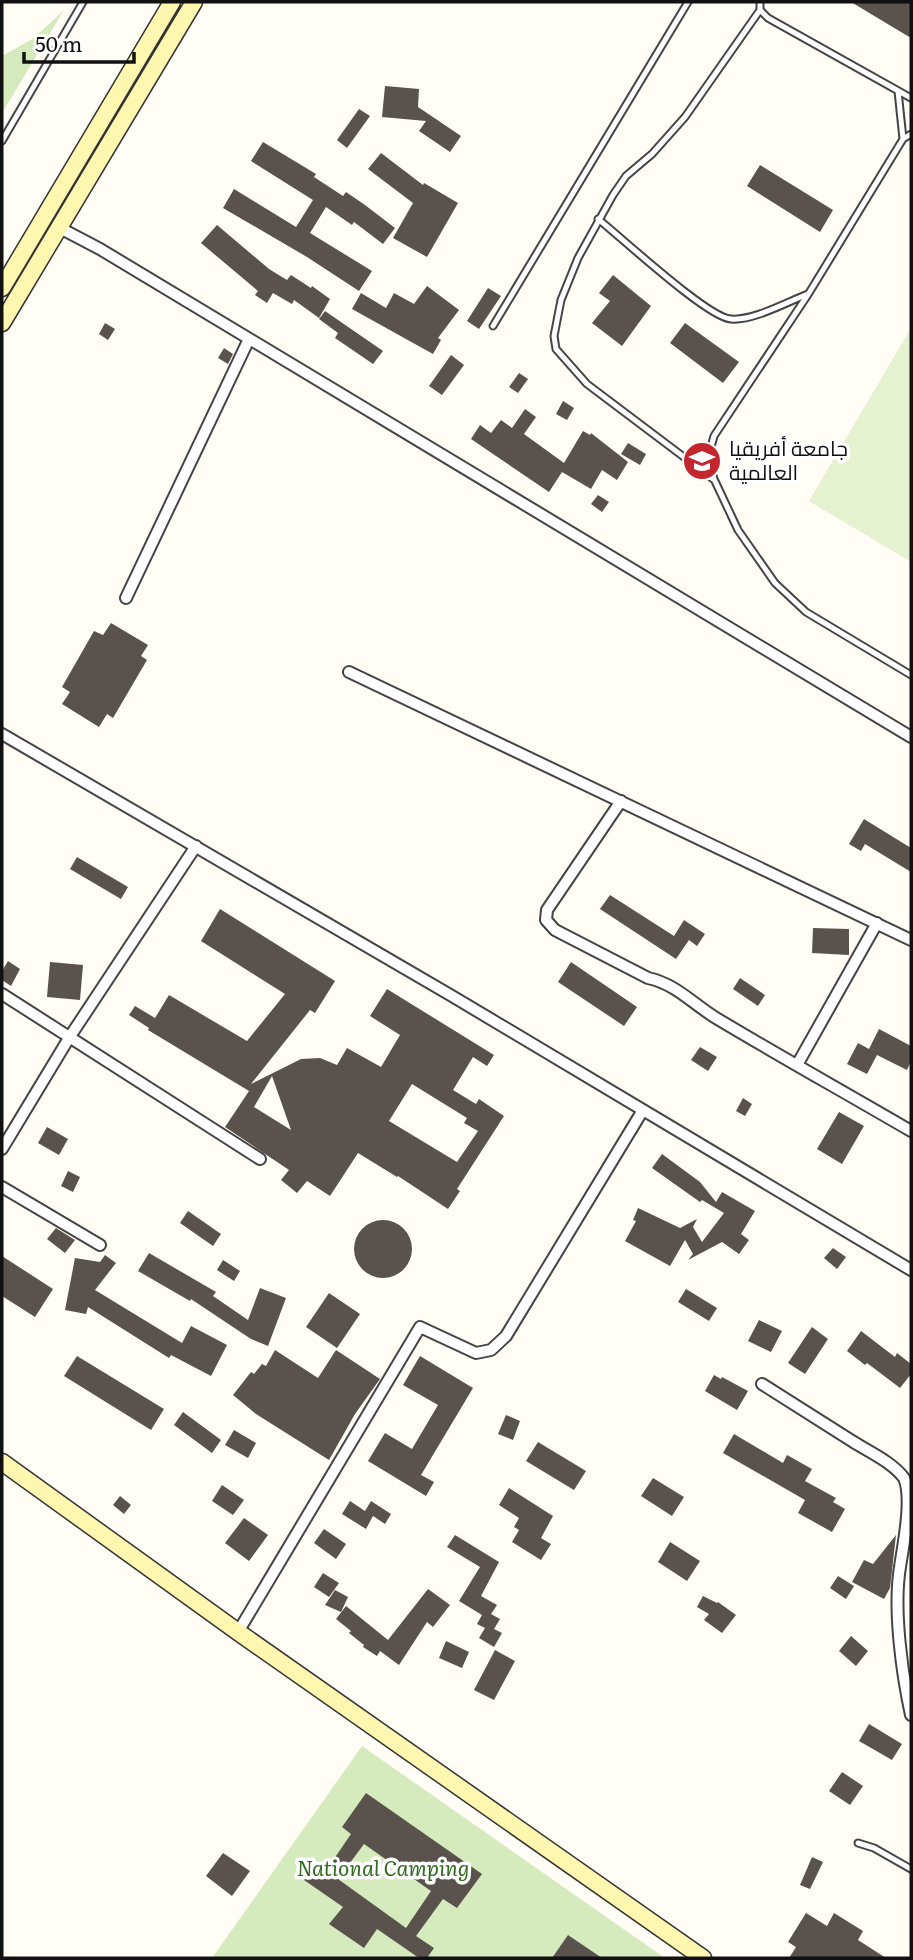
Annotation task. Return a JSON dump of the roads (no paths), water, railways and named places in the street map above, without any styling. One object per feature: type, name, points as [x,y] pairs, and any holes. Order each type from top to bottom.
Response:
[{"type":"street","points":[[2,288],[172,2]]},
{"type":"street","points":[[2,323],[194,2]]},
{"type":"street","points":[[60,228],[911,737]]},
{"type":"street","points":[[126,598],[249,339]]},
{"type":"street","points":[[349,672],[911,940]]},
{"type":"street","points":[[2,734],[911,1270]]},
{"type":"street","points":[[621,801],[547,910],[546,920],[555,930],[648,978],[676,988],[713,1017],[911,1131]]},
{"type":"street","points":[[2,1149],[69,1038],[196,846]]},
{"type":"street","points":[[797,1065],[877,923]]},
{"type":"street","points":[[2,995],[260,1159]]},
{"type":"street","points":[[238,1632],[420,1327],[476,1353],[491,1350],[506,1336],[643,1110]]},
{"type":"street","points":[[2,1187],[100,1245]]},
{"type":"street","points":[[762,1384],[887,1463],[906,1480],[908,1530],[900,1566],[898,1599],[911,1715]]},
{"type":"street","points":[[2,1462],[238,1632],[703,1958]]},
{"type":"lane","points":[[2,141],[83,2]]},
{"type":"lane","points":[[493,326],[688,2]]},
{"type":"lane","points":[[714,479],[587,384],[556,349],[554,336],[561,300],[578,258],[620,183],[652,154],[685,117],[760,10],[760,2]]},
{"type":"lane","points":[[760,10],[768,18],[911,98]]},
{"type":"lane","points":[[898,90],[903,138]]},
{"type":"lane","points":[[911,134],[903,138],[809,293],[714,436],[708,458],[714,479],[738,530],[775,583],[806,612],[911,675]]},
{"type":"lane","points":[[598,219],[708,310],[730,320],[751,316],[809,293]]},
{"type":"lane","points":[[858,1843],[874,1848],[911,1869]]},
{"type":"place","name":"جامعة أفريقيا العالمية","points":[[702,461]]},
{"type":"park label","name":"National Camping","points":[[383,1869]]}]
